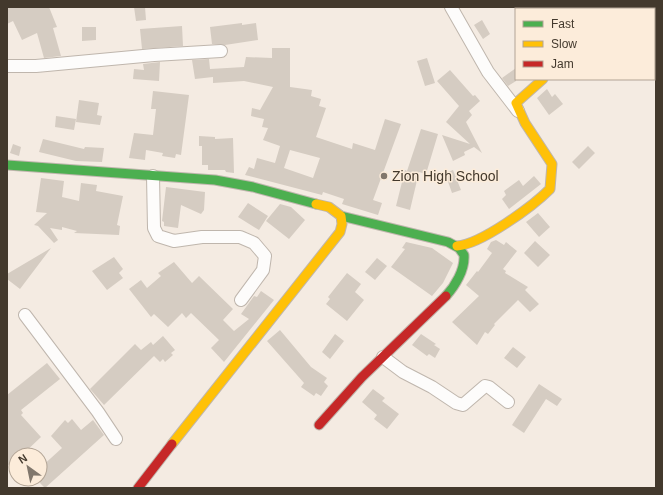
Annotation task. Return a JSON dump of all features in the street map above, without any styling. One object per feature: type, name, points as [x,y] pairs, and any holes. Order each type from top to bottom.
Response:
[{"type":"street","points":[[451,7],[488,72],[518,112],[552,164],[550,189],[541,198],[518,215],[467,245],[457,246]]},
{"type":"street","points":[[7,66],[36,66],[154,55],[221,51]]},
{"type":"street","points":[[518,112],[516,103],[542,80]]},
{"type":"street","points":[[7,165],[215,180],[252,187],[329,207],[341,216],[448,242],[457,246],[464,254],[464,260],[457,278],[446,296],[340,400],[320,425]]},
{"type":"street","points":[[153,176],[154,228],[158,236],[174,241],[202,237],[240,237],[254,243],[265,256],[263,270],[241,300]]},
{"type":"street","points":[[138,488],[340,232],[342,224],[341,216]]},
{"type":"street","points":[[25,315],[98,412],[116,439]]},
{"type":"street","points":[[383,357],[403,372],[432,387],[456,403],[463,405],[485,386],[489,387],[508,402]]},
{"type":"building","points":[[7,7],[49,7],[57,27],[53,28],[61,56],[44,58],[37,33],[22,40],[13,21],[7,24]]},
{"type":"building","points":[[134,7],[145,7],[146,20],[136,21]]},
{"type":"building","points":[[482,20],[490,34],[483,39],[474,25]]},
{"type":"building","points":[[242,23],[242,25],[256,23],[258,40],[225,45],[212,44],[210,27]]},
{"type":"building","points":[[182,26],[183,46],[142,49],[140,29]]},
{"type":"building","points":[[82,27],[96,27],[96,40],[82,41]]},
{"type":"building","points":[[272,48],[290,48],[290,87],[312,90],[311,96],[321,99],[319,106],[326,108],[316,137],[352,149],[353,143],[375,150],[385,119],[401,124],[373,200],[382,203],[378,215],[342,204],[344,199],[323,192],[322,195],[245,175],[249,167],[254,169],[257,158],[275,163],[280,146],[263,140],[268,128],[262,127],[264,119],[251,116],[252,108],[260,110],[273,87],[244,81],[213,83],[213,77],[195,79],[192,60],[209,59],[210,69],[244,67],[246,57],[272,58]],"holes":[[[290,150],[320,158],[313,178],[284,168]]]},
{"type":"building","points":[[427,58],[435,83],[425,86],[417,61]]},
{"type":"building","points":[[160,62],[159,81],[133,79],[134,69],[144,70],[143,64]]},
{"type":"building","points":[[515,69],[516,81],[508,86],[502,78]]},
{"type":"building","points":[[450,70],[473,96],[475,95],[480,101],[469,111],[472,115],[466,122],[482,153],[474,147],[464,152],[465,155],[453,161],[442,135],[470,144],[446,122],[459,106],[437,81]]},
{"type":"building","points":[[547,89],[552,97],[555,94],[563,104],[549,115],[537,98]]},
{"type":"building","points":[[153,91],[189,95],[181,155],[176,154],[175,158],[162,156],[163,153],[146,150],[145,160],[129,158],[134,133],[153,135],[156,109],[151,109]]},
{"type":"building","points":[[79,100],[99,103],[97,115],[102,116],[100,125],[76,122]]},
{"type":"building","points":[[56,116],[76,119],[74,130],[55,127]]},
{"type":"building","points":[[421,129],[438,134],[426,174],[419,172],[410,210],[396,206],[405,170],[407,171]]},
{"type":"building","points":[[199,136],[215,137],[215,139],[233,138],[234,173],[226,172],[225,170],[208,170],[208,165],[202,165],[202,146],[199,146]]},
{"type":"building","points":[[43,139],[84,149],[85,147],[104,148],[102,162],[76,161],[39,152]]},
{"type":"building","points":[[13,144],[21,147],[19,156],[10,153]]},
{"type":"building","points":[[588,146],[595,153],[579,169],[572,162]]},
{"type":"building","points":[[453,170],[461,190],[452,193],[445,173]]},
{"type":"building","points":[[534,176],[541,184],[509,209],[502,199],[506,195],[504,191],[519,180],[523,186]]},
{"type":"building","points":[[41,178],[64,181],[62,197],[79,201],[81,183],[97,185],[96,191],[123,196],[117,225],[120,226],[119,235],[74,233],[77,231],[62,227],[62,230],[50,228],[58,240],[54,243],[38,226],[34,225],[47,213],[36,212]]},
{"type":"building","points":[[166,187],[205,192],[204,210],[201,214],[181,205],[178,228],[164,226],[164,222],[162,221]]},
{"type":"building","points":[[248,203],[268,216],[259,230],[238,217]]},
{"type":"building","points":[[280,204],[291,207],[305,220],[289,239],[266,221]]},
{"type":"building","points":[[538,213],[550,227],[539,237],[526,222]]},
{"type":"building","points":[[496,240],[504,245],[506,242],[517,251],[503,269],[506,271],[505,273],[528,287],[525,290],[539,304],[530,312],[518,300],[494,324],[495,325],[488,334],[485,332],[477,345],[452,322],[479,296],[466,285],[492,253],[487,249],[491,242]]},
{"type":"building","points":[[535,241],[550,255],[538,267],[524,253]]},
{"type":"building","points":[[406,242],[432,248],[453,263],[443,283],[432,296],[391,267],[405,249],[402,248]]},
{"type":"building","points":[[51,248],[20,289],[7,279],[7,274]]},
{"type":"building","points":[[114,257],[123,269],[119,273],[123,278],[107,290],[92,271]]},
{"type":"building","points":[[377,258],[387,266],[375,280],[365,272]]},
{"type":"building","points":[[174,262],[192,283],[199,276],[233,309],[223,320],[234,331],[249,319],[241,314],[254,296],[257,297],[261,291],[274,300],[224,362],[211,348],[219,340],[191,313],[186,318],[182,313],[168,327],[154,314],[151,317],[129,289],[141,280],[147,288],[161,276],[158,273]]},
{"type":"building","points":[[347,273],[361,284],[355,292],[364,300],[347,321],[326,304],[330,299],[328,297]]},
{"type":"building","points":[[280,330],[311,367],[327,378],[324,382],[328,386],[321,396],[316,393],[314,396],[301,387],[304,383],[267,341]]},
{"type":"building","points":[[335,334],[344,341],[330,359],[322,352]]},
{"type":"building","points":[[421,334],[436,344],[434,345],[440,349],[435,358],[429,354],[427,356],[412,345]]},
{"type":"building","points":[[163,336],[175,350],[171,353],[173,355],[165,362],[163,359],[160,362],[154,356],[104,405],[90,389],[135,344],[141,350],[151,342],[153,345]]},
{"type":"building","points":[[513,347],[526,357],[517,368],[504,358]]},
{"type":"building","points":[[47,363],[60,379],[21,410],[23,413],[21,415],[41,437],[30,447],[8,447],[7,466],[7,395]]},
{"type":"building","points":[[539,384],[562,399],[557,406],[546,399],[524,433],[512,425]]},
{"type":"building","points":[[373,389],[385,398],[382,401],[399,414],[387,429],[374,419],[377,415],[362,402]]},
{"type":"building","points":[[72,419],[81,430],[93,420],[104,435],[48,485],[48,461],[62,448],[51,436],[65,420],[68,423]]},
{"type":"traffic: fast","points":[[7,165],[215,180],[253,187],[316,204]]},
{"type":"traffic: fast","points":[[341,216],[448,242],[459,248],[464,255],[463,266],[456,283],[446,296]]},
{"type":"traffic: slow","points":[[457,246],[479,239],[506,224],[542,197],[550,189],[552,164],[525,123],[516,103],[542,80]]},
{"type":"traffic: slow","points":[[172,444],[340,232],[342,224],[341,216],[329,207],[316,204]]},
{"type":"traffic: jam","points":[[319,425],[362,377],[446,296]]},
{"type":"traffic: jam","points":[[138,488],[172,444]]},
{"type":"place","name":"Zion High School","points":[[384,176]]}]
